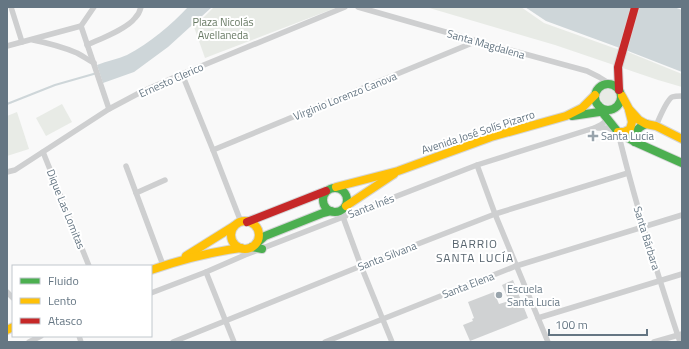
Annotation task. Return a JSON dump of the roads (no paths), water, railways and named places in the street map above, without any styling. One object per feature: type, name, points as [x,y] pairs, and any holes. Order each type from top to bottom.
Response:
[{"type":"main road","points":[[634,7],[619,63],[606,84],[597,90],[595,95],[596,101],[618,132],[635,142],[682,163]]},
{"type":"main road","points":[[604,112],[613,110],[621,102],[619,63]]},
{"type":"main road","points":[[606,84],[616,87],[621,93],[632,119],[630,130],[625,133],[618,132]]},
{"type":"main road","name":"Avenida José Solís Pizarro","points":[[180,260],[241,223],[329,189],[398,171],[492,137],[576,113],[595,95]]},
{"type":"main road","points":[[629,109],[639,120],[646,124],[656,126],[682,139]]},
{"type":"main road","name":"Avenida José Solís Pizarro","points":[[566,116],[604,112]]},
{"type":"main road","points":[[635,142],[634,133],[636,129],[646,124]]},
{"type":"main road","name":"Avenida José Solís Pizarro","points":[[152,270],[180,260],[208,253],[251,249],[266,236],[323,213],[339,211],[398,171]]},
{"type":"main road","points":[[326,191],[323,202],[325,206],[339,211],[348,202],[348,198],[344,190],[336,187]]},
{"type":"main road","points":[[241,223],[251,223],[259,232],[259,237],[251,249],[237,246],[232,239],[232,230],[241,223]]},
{"type":"street","points":[[11,7],[22,42]]},
{"type":"street","points":[[7,46],[81,26],[94,7]]},
{"type":"street","points":[[88,44],[112,34],[128,24],[135,19],[141,7]]},
{"type":"street","name":"Ernesto Clerico","points":[[7,172],[15,170],[109,109],[141,92],[345,7]]},
{"type":"street","name":"Santa Magdalena","points":[[358,7],[477,42],[587,71],[598,76],[606,84]]},
{"type":"street","points":[[81,26],[109,109]]},
{"type":"street","points":[[31,39],[69,50],[95,65]]},
{"type":"street","name":"Virginio Lorenzo Canova","points":[[213,150],[477,42]]},
{"type":"street","points":[[182,74],[241,223]]},
{"type":"street","points":[[656,126],[672,97],[682,96]]},
{"type":"street","name":"Santa Inés","points":[[152,293],[206,272],[251,249],[339,211],[594,128],[604,124],[606,121],[604,112]]},
{"type":"street","name":"Santa Inés","points":[[594,128],[602,127],[618,132]]},
{"type":"street","name":"Santa Bárbara","points":[[618,132],[628,173],[660,280],[680,334],[680,342]]},
{"type":"street","name":"Dique Las Lomitas","points":[[43,152],[89,265]]},
{"type":"street","points":[[477,165],[495,214],[548,342]]},
{"type":"street","points":[[126,166],[163,266]]},
{"type":"street","name":"Santa Silvana","points":[[173,342],[495,214],[628,173]]},
{"type":"street","points":[[136,193],[165,180]]},
{"type":"street","points":[[339,211],[392,342]]},
{"type":"street","name":"Santa Elena","points":[[325,342],[516,266],[682,215]]},
{"type":"street","points":[[206,272],[234,342]]},
{"type":"street","points":[[538,318],[682,274]]},
{"type":"street","points":[[654,342],[680,334]]},
{"type":"street","points":[[29,342],[40,337]]},
{"type":"waterway","points":[[7,104],[55,85],[97,73]]},
{"type":"place","name":"Santa Lucia","points":[[593,136]]},
{"type":"place","name":"Escuela Santa Lucia","points":[[499,295]]},
{"type":"district","name":"BARRIO SANTA LUCÍA","points":[[475,251]]},
{"type":"park label","name":"Plaza Nicolás Avellaneda","points":[[223,28]]}]
